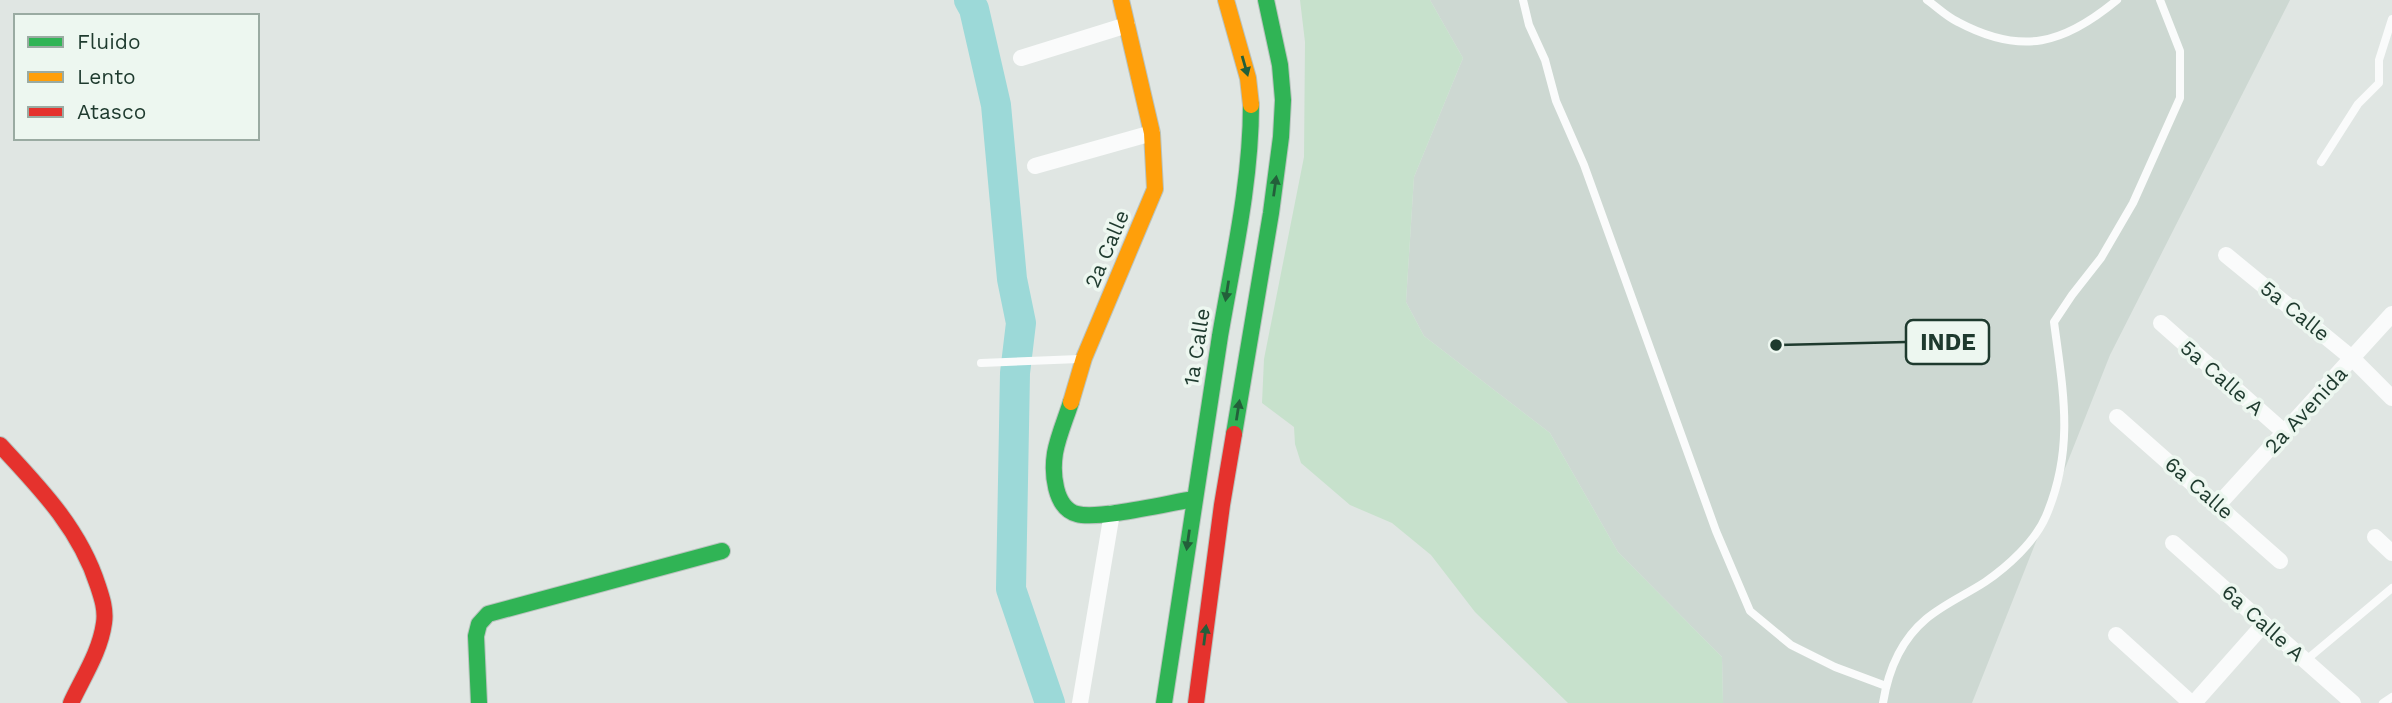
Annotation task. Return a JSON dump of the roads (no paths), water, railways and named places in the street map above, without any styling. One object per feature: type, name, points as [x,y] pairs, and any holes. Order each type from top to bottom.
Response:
[{"type":"main road","name":"2a Calle","points":[[1112,513],[1079,515],[1066,507],[1056,487],[1055,454],[1084,358],[1155,189],[1152,133],[1121,0]]},
{"type":"main road","name":"1a Calle","points":[[1164,703],[1242,201],[1251,125],[1248,78],[1226,0]]},
{"type":"main road","points":[[1196,703],[1222,505],[1271,213],[1281,137],[1283,100],[1280,65],[1266,0]]},
{"type":"main road","points":[[0,445],[57,506],[89,556],[97,581],[105,611],[104,625],[101,638],[71,703]]},
{"type":"main road","points":[[1112,513],[1194,499]]},
{"type":"main road","points":[[479,703],[476,636],[481,618],[492,612],[722,551]]},
{"type":"street","points":[[1021,58],[1127,25]]},
{"type":"street","points":[[1035,166],[1152,133]]},
{"type":"street","name":"5a Calle","points":[[2226,255],[2353,359],[2392,398]]},
{"type":"street","name":"2a Avenida","points":[[2218,505],[2392,314]]},
{"type":"street","name":"5a Calle A","points":[[2161,323],[2284,432]]},
{"type":"street","name":"6a Calle","points":[[2117,417],[2280,561]]},
{"type":"street","points":[[1080,703],[1112,513]]},
{"type":"street","points":[[2375,537],[2392,553]]},
{"type":"street","name":"6a Calle A","points":[[2173,543],[2353,703]]},
{"type":"street","points":[[2116,635],[2193,703],[2263,624]]},
{"type":"lane","points":[[1523,0],[1529,25],[1545,60],[1556,102],[1584,165],[1716,531],[1750,611],[1791,645],[1835,667],[1886,686]]},
{"type":"lane","points":[[1927,0],[1958,22],[1994,36],[2030,43],[2067,34],[2096,18],[2117,0]]},
{"type":"lane","points":[[1883,703],[1886,686],[1900,649],[1924,620],[1986,581],[2024,548],[2045,517],[2063,458],[2066,410],[2054,321],[2101,258],[2126,214],[2180,98],[2180,51],[2160,0]]},
{"type":"lane","points":[[2321,162],[2358,104],[2379,83],[2379,60],[2392,19]]},
{"type":"lane","points":[[981,363],[1084,358]]},
{"type":"lane","points":[[2305,660],[2392,588]]},
{"type":"lane","points":[[2383,703],[2392,697]]},
{"type":"waterway","points":[[969,0],[974,9],[996,105],[1012,279],[1021,323],[1015,373],[1011,589],[1050,703]]},
{"type":"place","name":"INDE","points":[[1776,345]]}]
